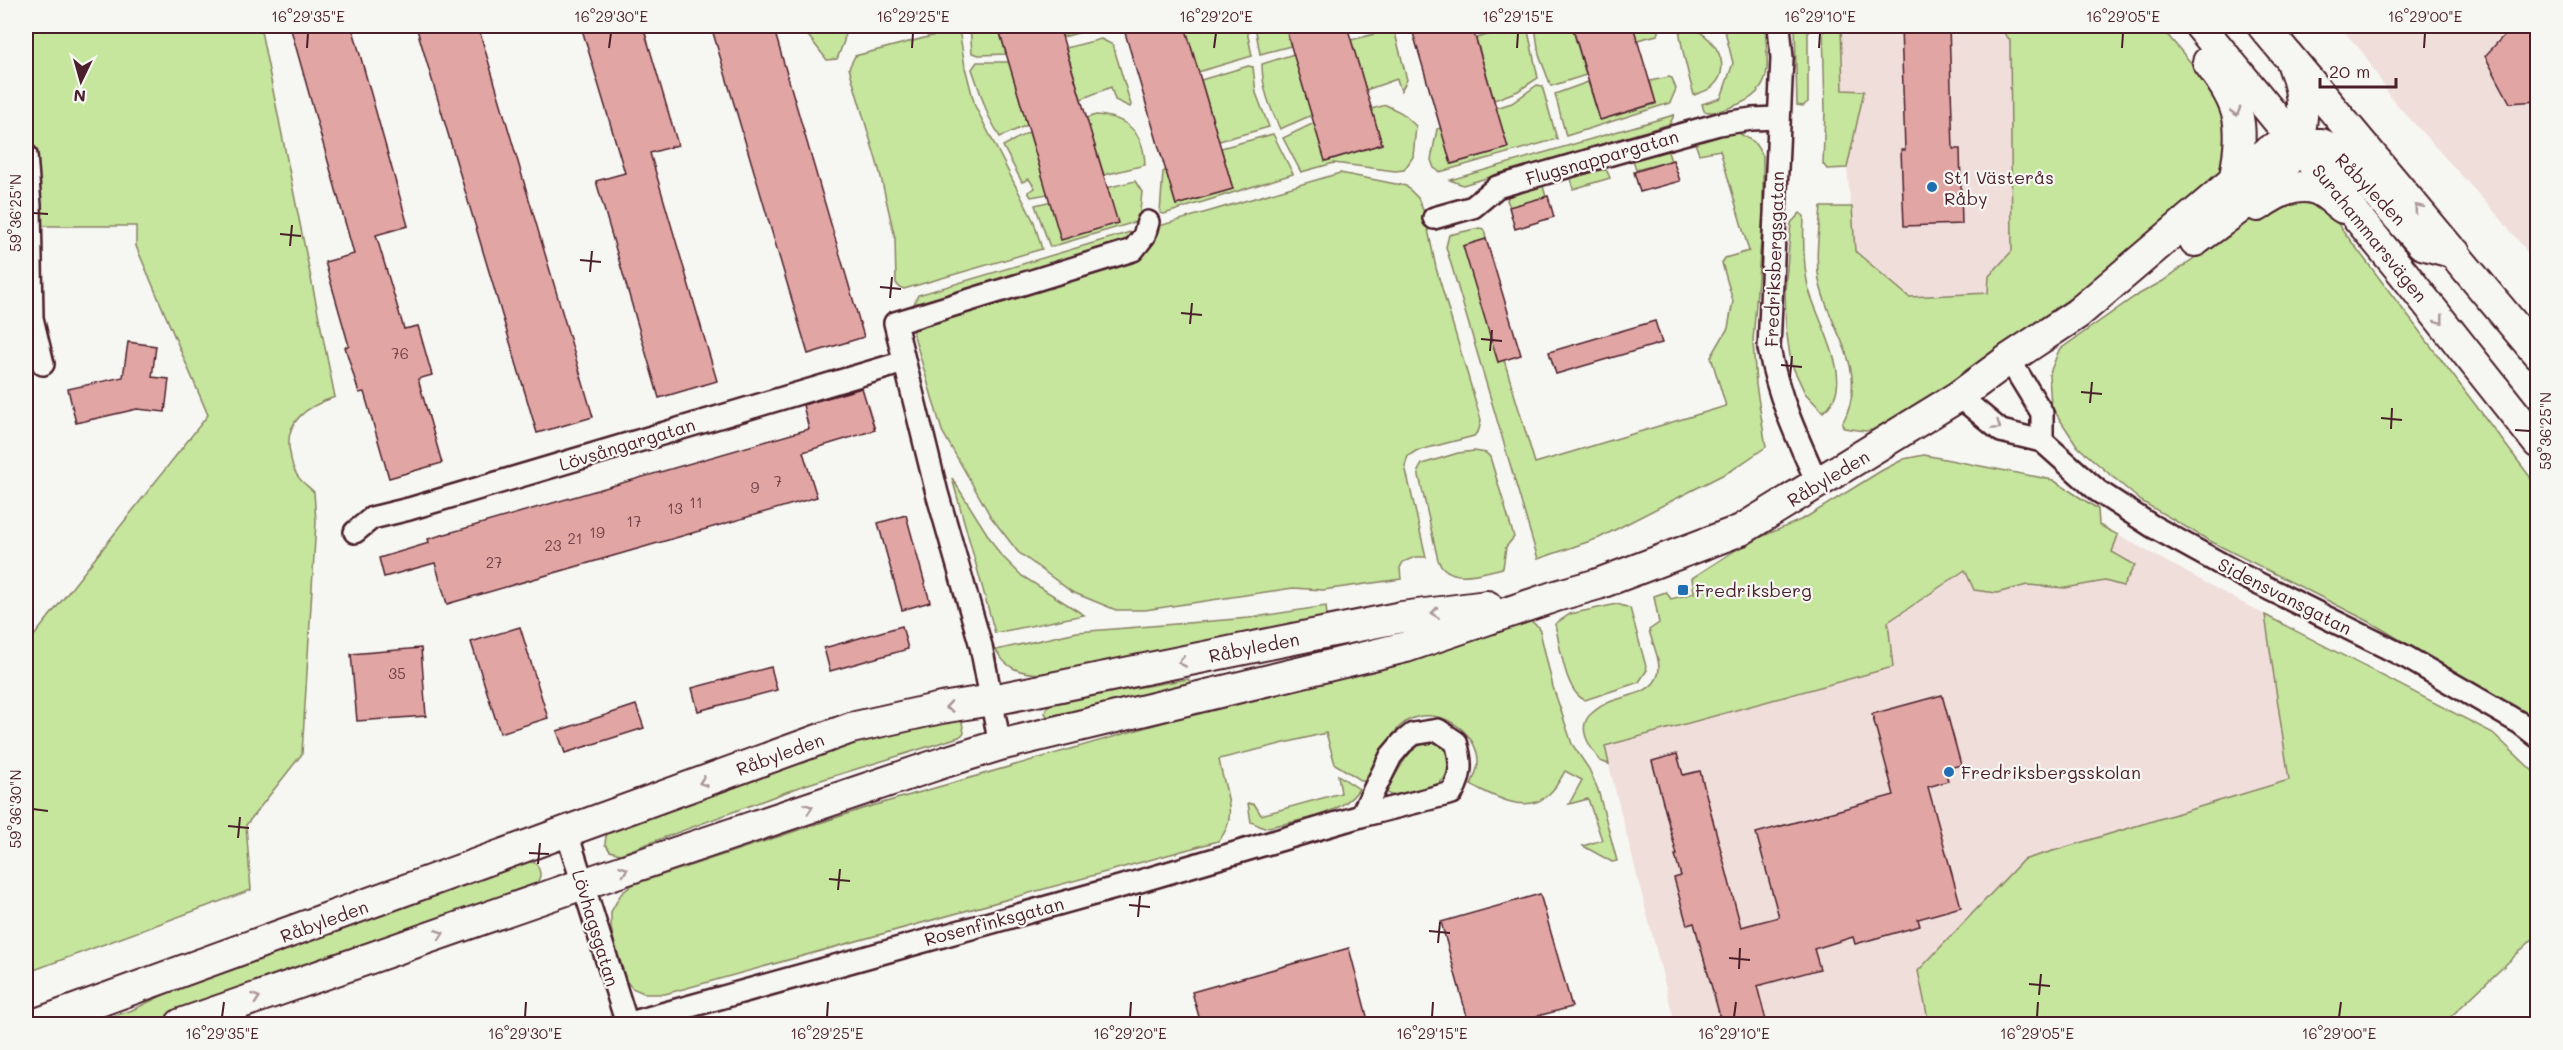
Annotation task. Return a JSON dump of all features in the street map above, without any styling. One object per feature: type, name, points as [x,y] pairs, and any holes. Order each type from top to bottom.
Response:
[{"type":"main road","points":[[2190,26],[2190,38],[2222,80],[2238,112],[2241,139],[2234,183]]},
{"type":"main road","name":"Surahammarsvägen","points":[[2200,26],[2364,225],[2538,443]]},
{"type":"main road","points":[[2264,26],[2538,354]]},
{"type":"main road","points":[[2077,314],[2105,310],[2278,176],[2298,144],[2304,109],[2301,86],[2289,55]]},
{"type":"main road","name":"Råbyleden","points":[[181,1024],[583,884],[1000,745],[1406,647],[1598,584],[1741,530],[1959,396],[2009,359],[2077,314],[2234,183],[2270,150],[2298,144],[2321,144],[2341,153],[2422,243],[2455,253]]},
{"type":"main road","points":[[2215,225],[2233,224],[2277,192],[2296,188],[2316,189],[2364,225]]},
{"type":"main road","name":"Råbyleden","points":[[36,1024],[851,728],[941,708],[992,700],[1402,617],[1556,596]]},
{"type":"street","name":"Fredriksbergsgatan","points":[[1779,26],[1782,58],[1769,348],[1773,370],[1789,420],[1818,484]]},
{"type":"street","name":"Flugsnappargatan","points":[[1434,218],[1473,207],[1497,187],[1719,124],[1778,118]]},
{"type":"street","points":[[26,155],[30,205],[32,318],[43,364]]},
{"type":"street","points":[[1000,745],[981,646],[937,493],[894,323],[1133,250],[1144,236],[1148,222]]},
{"type":"street","points":[[2009,359],[2042,413],[2042,441]]},
{"type":"street","name":"Lövsångargatan","points":[[355,532],[372,518],[904,362]]},
{"type":"street","name":"Sidensvansgatan","points":[[1959,396],[2001,430],[2042,441],[2098,491],[2152,526],[2241,575],[2406,657],[2520,723],[2538,737]]},
{"type":"street","name":"Rosenfinksgatan","points":[[626,1024],[1137,882],[1361,816],[1452,793],[1459,781],[1462,761],[1456,742],[1438,730],[1413,734],[1391,756],[1361,816]]},
{"type":"street","name":"Lövhagsgatan","points":[[566,830],[626,1024]]},
{"type":"shaded area","points":[[1841,26],[1998,26],[2010,40],[2012,252],[1989,276],[1988,293],[1910,297],[1855,251],[1847,168],[1863,92],[1843,90]]},
{"type":"shaded area","points":[[2339,26],[2537,26],[2537,264],[2500,218],[2392,99],[2364,54]]},
{"type":"shaded area","name":"Fredriksbergsskolan","points":[[2099,525],[2265,615],[2289,780],[2023,860],[1918,970],[1929,1024],[1675,1024],[1604,746],[1893,667],[1888,622],[1965,570]]},
{"type":"green space","points":[[26,26],[260,26],[335,397],[307,410],[300,416],[290,432],[292,464],[299,478],[314,492],[316,522],[302,754],[246,825],[251,890],[26,973],[26,646],[208,415],[136,246],[136,226],[26,226]]},
{"type":"green space","points":[[803,26],[846,26],[844,41],[837,59],[827,60]]},
{"type":"green space","points":[[970,26],[998,26],[1006,54],[972,53]]},
{"type":"green space","points":[[1059,26],[1096,26],[1063,37]]},
{"type":"green space","points":[[1185,26],[1246,26],[1252,56],[1198,72]]},
{"type":"green space","points":[[1255,26],[1285,26],[1291,46],[1260,54]]},
{"type":"green space","points":[[1527,26],[1538,78],[1518,91],[1494,100],[1476,38]]},
{"type":"green space","points":[[1535,26],[1572,26],[1586,75],[1551,86],[1539,55]]},
{"type":"green space","points":[[1633,26],[1657,26],[1659,32],[1657,35],[1637,40]]},
{"type":"green space","points":[[1680,26],[1690,27],[1709,39],[1720,58],[1722,68],[1719,78],[1712,87],[1694,95],[1682,48]]},
{"type":"green space","points":[[1712,26],[1765,26],[1767,65],[1766,76],[1756,94],[1731,107],[1711,112],[1704,111],[1702,104],[1721,98],[1733,63],[1725,31]]},
{"type":"green space","points":[[1795,26],[1808,26],[1808,102],[1803,106],[1797,105]]},
{"type":"green space","points":[[1823,26],[1841,26],[1843,90],[1864,91],[1847,168],[1827,169],[1823,164],[1825,110]]},
{"type":"green space","points":[[1998,26],[2160,26],[2225,103],[2234,140],[2220,177],[2136,252],[1883,429],[1865,431],[1844,428],[1842,424],[1850,404],[1851,368],[1819,280],[1817,253],[1821,207],[1852,207],[1855,251],[1909,297],[1988,293],[1989,276],[2012,251],[2010,40]]},
{"type":"green space","points":[[959,29],[965,67],[975,106],[1034,222],[1042,249],[904,289],[896,283],[895,238],[880,173],[849,68],[855,56]]},
{"type":"green space","points":[[1394,29],[1407,80],[1401,91],[1397,79],[1366,90],[1351,40]]},
{"type":"green space","points":[[1101,39],[1113,45],[1130,107],[1115,100],[1111,87],[1081,99],[1066,48]]},
{"type":"green space","points":[[1294,54],[1312,115],[1280,129],[1265,90],[1262,64]]},
{"type":"green space","points":[[977,62],[1009,62],[1027,125],[1000,137],[988,115],[972,69]]},
{"type":"green space","points":[[1248,66],[1253,67],[1256,93],[1269,127],[1219,141],[1201,80]]},
{"type":"green space","points":[[1672,78],[1676,89],[1670,103],[1566,136],[1555,94],[1588,82],[1600,120],[1656,104],[1650,81]]},
{"type":"green space","points":[[1537,85],[1542,86],[1557,139],[1440,172],[1434,168],[1431,160],[1437,129],[1441,128],[1452,164],[1508,148],[1496,108],[1512,103]]},
{"type":"green space","points":[[1386,105],[1402,113],[1416,126],[1413,157],[1404,170],[1395,171],[1334,163],[1301,172],[1283,138],[1314,123],[1326,161],[1382,144],[1371,109]]},
{"type":"green space","points":[[1096,115],[1117,119],[1132,129],[1141,144],[1145,165],[1104,175],[1086,118]]},
{"type":"green space","points":[[1674,115],[1670,124],[1463,185],[1450,180]]},
{"type":"green space","points":[[1029,132],[1048,194],[1031,197],[1028,192],[1035,188],[1029,179],[1022,182],[1003,146]]},
{"type":"green space","points":[[1724,133],[1739,133],[1754,142],[1763,156],[1763,215],[1753,341],[1756,385],[1766,447],[1732,470],[1599,538],[1538,559],[1446,247],[1449,235],[1479,228],[1484,229],[1486,239],[1464,246],[1498,362],[1504,360],[1535,463],[1726,406],[1711,357],[1728,328],[1733,301],[1722,263],[1725,258],[1749,251],[1720,150],[1699,154],[1695,143]]},
{"type":"green space","points":[[1273,134],[1293,174],[1164,214],[1160,213],[1163,172],[1166,170],[1176,205],[1233,189],[1221,148]]},
{"type":"green space","points":[[1667,149],[1671,161],[1636,170],[1633,159]]},
{"type":"green space","points":[[1602,169],[1607,171],[1610,178],[1573,189],[1571,178]]},
{"type":"green space","points":[[1340,173],[1406,186],[1418,198],[1425,215],[1436,268],[1481,420],[1479,430],[1474,436],[1416,451],[1408,456],[1405,466],[1426,557],[1415,557],[1403,562],[1400,568],[1401,579],[1323,590],[1293,588],[1145,610],[1116,610],[1072,592],[1018,552],[991,517],[942,431],[912,329],[1128,262],[1148,248],[1159,226]]},
{"type":"green space","points":[[1135,181],[1142,192],[1139,221],[1050,247],[1035,205]]},
{"type":"green space","points":[[1543,186],[1546,197],[1510,207],[1507,200],[1509,196]]},
{"type":"green space","points":[[2311,202],[2332,216],[2537,486],[2537,721],[2370,622],[2210,541],[2141,501],[2078,447],[2051,406],[2049,375],[2059,350],[2134,297],[2163,281],[2240,224],[2273,203]]},
{"type":"green space","points":[[1800,213],[1804,216],[1805,269],[1808,286],[1837,369],[1837,385],[1833,400],[1823,412],[1805,393],[1791,363],[1786,328],[1785,290],[1791,223]]},
{"type":"green space","points":[[1137,230],[1127,241],[1113,248],[914,304],[918,295]]},
{"type":"green space","points":[[1474,451],[1486,453],[1490,457],[1514,537],[1506,547],[1503,568],[1458,575],[1443,568],[1438,560],[1418,471],[1422,464],[1458,453]]},
{"type":"green space","points":[[1924,455],[2053,480],[2098,509],[2099,525],[2118,535],[2112,552],[2135,565],[2123,586],[2105,581],[2065,588],[2027,585],[1997,593],[1974,590],[1965,570],[1888,622],[1893,667],[1605,746],[1609,764],[1600,761],[1592,750],[1584,731],[1587,719],[1603,705],[1649,688],[1658,675],[1658,658],[1649,630],[1659,623],[1654,596],[1666,592],[1671,599],[1694,593],[1692,578],[1745,544],[1805,518],[1904,459]]},
{"type":"green space","points":[[952,478],[999,553],[1022,576],[1084,615],[995,633]]},
{"type":"green space","points":[[1617,604],[1630,608],[1647,670],[1639,682],[1585,700],[1578,696],[1568,678],[1555,624],[1570,614]]},
{"type":"green space","points":[[1326,606],[1327,616],[1316,622],[1041,674],[1014,669],[1004,662],[996,650],[1077,632],[1249,618]]},
{"type":"green space","points":[[2265,615],[2493,733],[2537,775],[2537,935],[2443,1024],[1929,1024],[1918,971],[2023,860],[2289,780]]},
{"type":"green space","points":[[1530,621],[1539,627],[1553,687],[1572,744],[1589,769],[1598,790],[1617,861],[1612,862],[1583,846],[1602,840],[1588,799],[1569,804],[1582,780],[1565,771],[1554,789],[1540,800],[1521,804],[1510,802],[1471,785],[1478,759],[1470,738],[1462,729],[1441,718],[1418,717],[1407,721],[1394,733],[1364,782],[1335,764],[1326,733],[1219,759],[1229,802],[1229,812],[1225,832],[1218,841],[665,994],[646,994],[632,988],[621,975],[611,928],[611,912],[621,894],[632,885],[865,808],[1503,625]]},
{"type":"green space","points":[[1188,679],[1189,684],[1050,721],[1045,713],[1053,702]]},
{"type":"green space","points":[[955,720],[962,722],[964,733],[959,737],[805,785],[620,854],[610,851],[605,844],[606,836],[611,829],[801,760],[886,733]]},
{"type":"green space","points":[[1436,741],[1446,745],[1453,768],[1448,775],[1435,785],[1418,791],[1392,796],[1387,793],[1402,764],[1412,751],[1427,742]]},
{"type":"green space","points":[[1338,775],[1359,789],[1351,798],[1329,812],[1264,828],[1251,822],[1248,803],[1255,805],[1261,815],[1341,793]]},
{"type":"green space","points":[[525,861],[536,863],[539,869],[540,877],[535,885],[193,1009],[160,1024],[86,1024],[130,1011],[178,988]]},
{"type":"building","points":[[290,26],[352,26],[408,226],[376,235],[404,329],[418,326],[432,375],[418,379],[442,463],[389,478],[364,392],[359,393],[345,347],[349,346],[325,262],[354,254]]},
{"type":"building","points":[[416,26],[478,26],[593,417],[537,433]]},
{"type":"building","points":[[581,26],[643,26],[678,145],[650,153],[717,381],[659,398],[596,181],[625,173]]},
{"type":"building","points":[[711,26],[773,26],[864,337],[808,354]]},
{"type":"building","points":[[998,26],[1059,26],[1118,223],[1061,240]]},
{"type":"building","points":[[1123,26],[1185,26],[1233,189],[1176,205]]},
{"type":"building","points":[[1285,26],[1347,26],[1382,144],[1325,161]]},
{"type":"building","points":[[1411,26],[1472,26],[1508,148],[1451,164]]},
{"type":"building","points":[[1572,26],[1633,26],[1656,103],[1600,120]]},
{"type":"building","points":[[1901,26],[1949,26],[1953,149],[1960,149],[1962,224],[1904,226],[1901,150],[1905,150]]},
{"type":"building","points":[[2522,26],[2538,26],[2538,101],[2510,103],[2485,56],[2506,33]]},
{"type":"building","points":[[1673,160],[1680,181],[1640,192],[1634,172]]},
{"type":"building","points":[[1548,196],[1554,217],[1515,229],[1509,207]]},
{"type":"building","points":[[1486,239],[1521,355],[1498,362],[1463,246]]},
{"type":"building","points":[[1655,321],[1662,343],[1556,374],[1549,352]]},
{"type":"building","points":[[128,342],[156,346],[152,377],[169,379],[165,412],[137,409],[76,423],[68,389],[123,377]]},
{"type":"building","points":[[862,388],[875,430],[803,452],[817,497],[447,604],[435,563],[384,577],[379,558],[429,543],[428,539],[809,429],[803,405]]},
{"type":"building","points":[[906,515],[930,602],[902,610],[878,523]]},
{"type":"building","points":[[902,626],[908,649],[830,671],[824,648]]},
{"type":"building","points":[[520,627],[548,718],[500,733],[471,642]]},
{"type":"building","points":[[421,648],[426,716],[357,721],[351,654]]},
{"type":"building","points":[[771,667],[777,690],[698,711],[692,688]]},
{"type":"building","points":[[1942,695],[1961,765],[1945,769],[1948,781],[1928,787],[1961,907],[1918,919],[1920,926],[1855,944],[1853,937],[1814,949],[1820,969],[1757,986],[1767,1024],[1722,1024],[1694,923],[1687,925],[1674,878],[1681,876],[1652,761],[1677,754],[1683,775],[1700,771],[1741,927],[1779,917],[1756,833],[1894,795],[1872,714]]},
{"type":"building","points":[[636,705],[644,728],[565,753],[557,731]]},
{"type":"building","points":[[1540,894],[1572,1007],[1507,1024],[1469,1024],[1441,922]]},
{"type":"building","points":[[1349,948],[1369,1024],[1201,1024],[1192,992]]},
{"type":"place","name":"St1 Västerås Råby","points":[[1932,187]]},
{"type":"place","name":"Fredriksberg","points":[[1683,590]]},
{"type":"place","name":"Fredriksbergsskolan","points":[[1949,772]]}]
